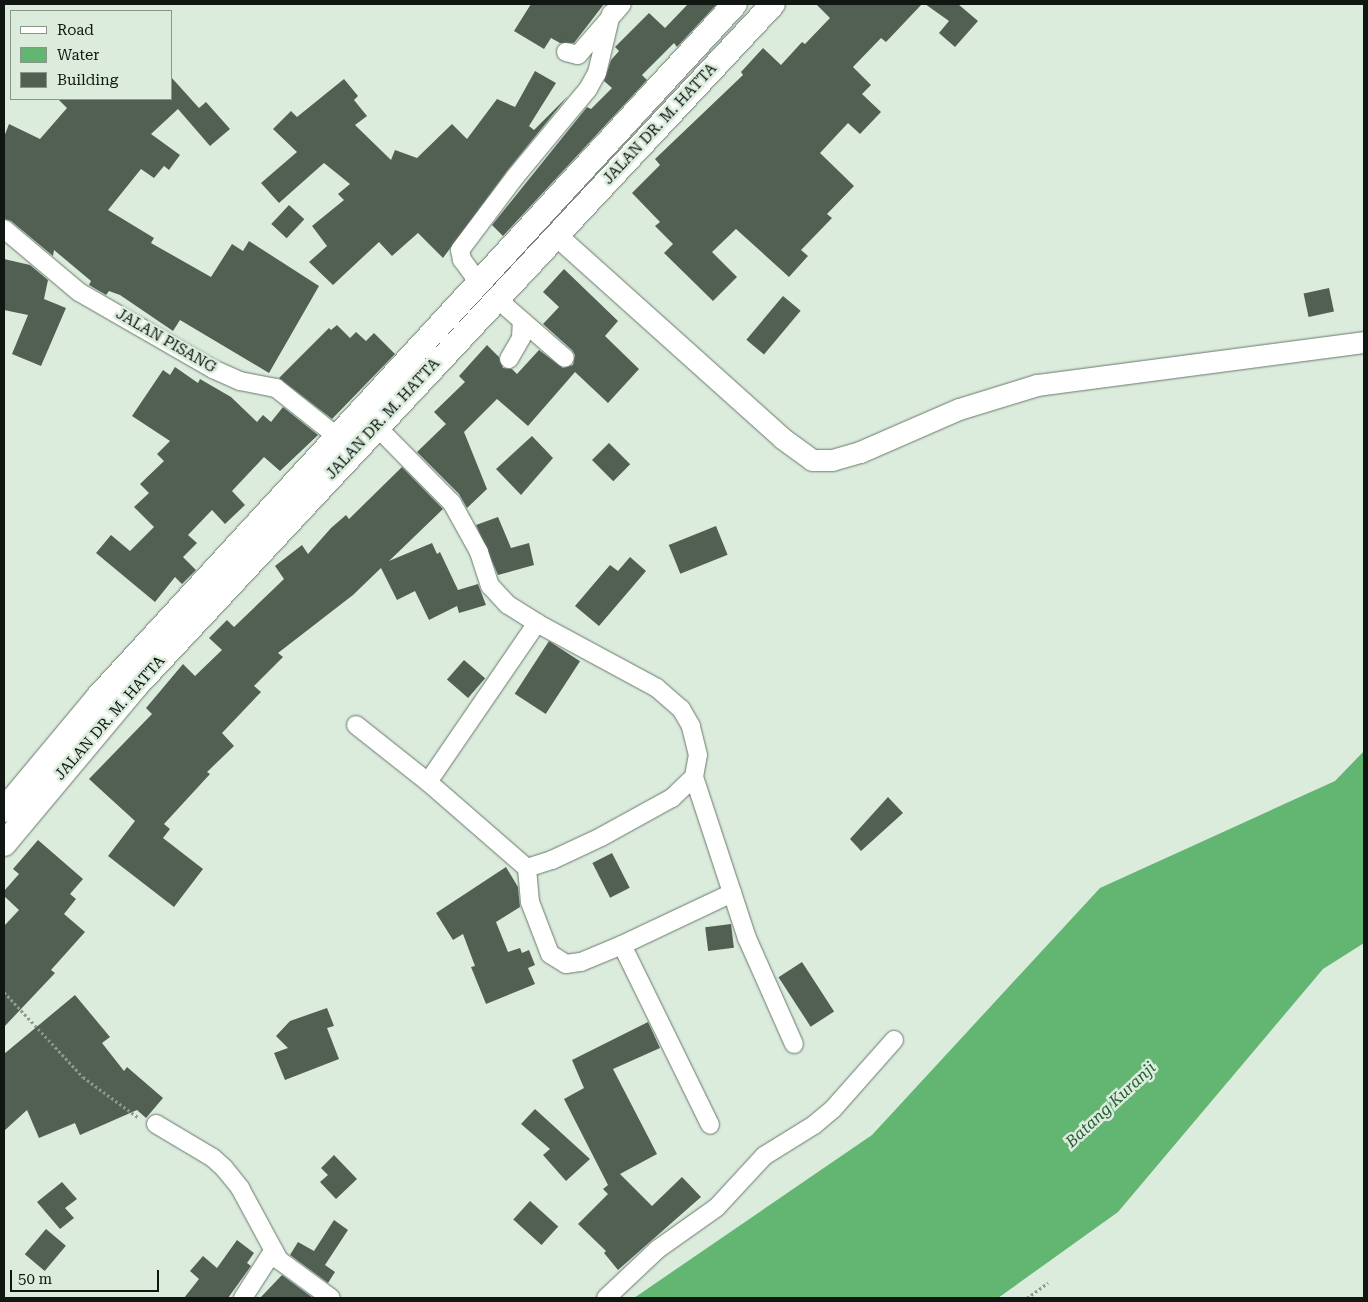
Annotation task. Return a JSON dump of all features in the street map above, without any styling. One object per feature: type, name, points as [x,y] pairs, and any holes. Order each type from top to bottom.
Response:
[{"type":"main road","name":"JALAN DR. M. HATTA","points":[[4,844],[46,775],[336,435],[488,290],[556,235],[773,4]]},
{"type":"main road","name":"JALAN DR. M. HATTA","points":[[4,810],[46,775],[138,684],[376,426],[488,290],[730,5]]},
{"type":"street","points":[[564,358],[488,290],[462,260],[460,250],[515,177],[588,90],[597,73],[616,9]]},
{"type":"street","points":[[566,52],[578,55],[616,9]]},
{"type":"street","name":"JALAN PISANG","points":[[4,230],[79,292],[213,369],[240,381],[276,388],[336,435]]},
{"type":"street","points":[[556,235],[782,438],[812,460],[832,460],[860,452],[960,409],[1037,385],[1364,342]]},
{"type":"street","points":[[509,359],[521,338],[522,321]]},
{"type":"street","points":[[376,426],[452,503],[480,552],[490,586],[508,605],[657,688],[681,709],[697,741],[694,777],[747,938],[794,1044]]},
{"type":"street","points":[[428,782],[537,622]]},
{"type":"street","points":[[356,725],[428,782],[527,868],[530,902],[550,954],[566,964],[581,962],[622,945],[732,893]]},
{"type":"street","points":[[527,868],[552,860],[672,798],[694,777]]},
{"type":"street","points":[[622,945],[710,1125]]},
{"type":"street","points":[[606,1298],[658,1249],[717,1207],[764,1156],[814,1125],[833,1109],[894,1040]]},
{"type":"street","points":[[156,1124],[213,1158],[232,1176],[273,1251],[287,1269],[331,1298]]},
{"type":"street","points":[[243,1298],[273,1251]]},
{"type":"path","points":[[4,992],[83,1077],[126,1110],[156,1124]]},
{"type":"path","points":[[1027,1298],[1048,1283]]},
{"type":"water","name":"Batang Kuranji","points":[[1364,751],[1364,943],[1323,969],[1118,1212],[998,1298],[634,1298],[872,1135],[1100,888],[1335,781]]},
{"type":"building","points":[[531,4],[604,4],[574,43],[560,43],[551,38],[544,49],[514,31]]},
{"type":"building","points":[[688,4],[717,4],[677,47],[674,43],[642,75],[647,80],[503,236],[492,225],[587,107],[591,109],[612,88],[604,81],[611,60],[619,51],[615,47],[649,13],[665,28]]},
{"type":"building","points":[[816,4],[922,4],[886,42],[881,38],[853,67],[871,85],[862,94],[881,112],[860,134],[848,123],[820,153],[854,186],[827,214],[832,218],[801,250],[808,256],[789,277],[736,229],[712,252],[737,277],[713,301],[664,253],[673,244],[655,226],[660,222],[632,193],[660,165],[655,159],[743,75],[741,72],[763,48],[781,65],[802,42],[805,44],[830,18]]},
{"type":"building","points":[[925,4],[958,4],[978,21],[955,47],[939,33],[949,21]]},
{"type":"building","points":[[535,71],[556,83],[529,126],[534,130],[568,96],[507,171],[443,258],[418,233],[392,256],[379,242],[333,285],[309,262],[327,246],[312,226],[344,200],[338,194],[350,184],[324,163],[279,203],[261,183],[297,152],[273,129],[291,111],[297,117],[344,79],[358,96],[354,100],[367,116],[355,125],[391,160],[395,150],[417,158],[452,124],[467,139],[497,99],[515,107]]},
{"type":"building","points":[[172,78],[199,108],[206,102],[230,129],[210,146],[178,109],[151,134],[180,155],[169,170],[164,166],[154,178],[141,169],[108,210],[154,238],[151,243],[211,277],[232,244],[243,251],[249,241],[319,286],[269,373],[180,320],[173,331],[120,295],[109,291],[106,295],[89,285],[91,281],[54,250],[53,256],[11,221],[4,219],[4,137],[9,124],[40,139],[67,108],[59,100],[172,100]]},
{"type":"building","points":[[289,205],[304,219],[287,238],[271,224]]},
{"type":"building","points":[[4,259],[30,265],[48,280],[44,299],[66,308],[41,366],[12,354],[28,315],[4,310]]},
{"type":"building","points":[[564,269],[618,321],[605,336],[639,369],[608,403],[575,372],[528,426],[497,399],[464,432],[487,489],[467,508],[459,494],[417,452],[446,424],[434,412],[465,382],[459,376],[487,345],[499,357],[503,368],[512,369],[517,374],[539,350],[563,368],[573,365],[575,355],[572,350],[543,324],[559,307],[543,292]]},
{"type":"building","points":[[1329,288],[1334,311],[1309,317],[1304,293]]},
{"type":"building","points":[[783,296],[801,311],[764,354],[746,340]]},
{"type":"building","points":[[337,325],[350,338],[356,332],[366,341],[374,333],[395,354],[332,419],[279,378],[329,328],[331,330]]},
{"type":"building","points":[[175,367],[198,383],[200,379],[231,397],[257,422],[263,415],[271,422],[283,407],[318,435],[280,471],[264,457],[232,491],[245,505],[225,524],[212,510],[188,535],[197,543],[183,557],[196,570],[182,584],[175,577],[155,602],[96,553],[111,535],[130,551],[154,527],[134,507],[149,493],[140,484],[164,461],[157,454],[170,441],[132,416],[163,370],[170,375]]},
{"type":"building","points":[[532,436],[553,458],[521,495],[496,469]]},
{"type":"building","points":[[609,443],[630,464],[613,481],[592,460]]},
{"type":"building","points":[[402,467],[443,509],[389,561],[432,543],[437,554],[440,552],[458,590],[478,584],[486,605],[459,613],[457,606],[429,620],[415,591],[397,600],[381,568],[353,595],[278,653],[283,657],[254,686],[261,692],[222,733],[234,746],[207,772],[210,774],[164,824],[170,829],[163,838],[203,869],[174,907],[108,856],[135,821],[89,779],[152,714],[146,708],[183,664],[195,676],[222,650],[209,638],[227,620],[234,627],[284,579],[275,566],[302,545],[308,554],[331,528],[346,515],[349,519]]},
{"type":"building","points":[[498,517],[511,548],[529,543],[534,565],[498,575],[476,525]]},
{"type":"building","points":[[716,526],[728,555],[680,574],[669,545]]},
{"type":"building","points":[[630,557],[646,571],[599,626],[575,606],[610,565],[618,571]]},
{"type":"building","points":[[549,641],[580,661],[546,714],[515,694]]},
{"type":"building","points":[[464,660],[485,678],[468,698],[447,680]]},
{"type":"building","points":[[888,797],[903,813],[861,851],[850,839]]},
{"type":"building","points":[[38,840],[83,879],[70,894],[76,899],[64,914],[85,932],[51,970],[55,973],[4,1027],[4,926],[19,910],[4,896],[4,891],[19,874],[13,869]]},
{"type":"building","points":[[612,853],[630,888],[610,898],[592,863]]},
{"type":"building","points":[[506,867],[518,887],[520,907],[496,922],[508,952],[520,948],[522,953],[529,950],[535,965],[528,968],[535,984],[486,1004],[471,967],[475,966],[463,934],[453,940],[436,913]]},
{"type":"building","points":[[731,924],[734,948],[708,951],[705,927]]},
{"type":"building","points":[[802,962],[834,1011],[811,1027],[779,977]]},
{"type":"building","points":[[75,995],[110,1037],[102,1043],[124,1071],[127,1067],[163,1098],[146,1118],[137,1110],[80,1135],[75,1123],[39,1138],[27,1110],[4,1131],[4,1054]]},
{"type":"building","points":[[327,1008],[334,1026],[327,1028],[339,1059],[285,1080],[274,1053],[288,1048],[276,1036],[290,1021]]},
{"type":"building","points":[[648,1022],[660,1048],[613,1069],[657,1154],[620,1174],[652,1206],[682,1177],[701,1197],[618,1270],[604,1253],[606,1251],[578,1224],[608,1194],[603,1189],[608,1185],[564,1099],[584,1088],[572,1060]]},
{"type":"building","points":[[535,1109],[590,1159],[566,1181],[543,1155],[550,1149],[521,1124]]},
{"type":"building","points":[[334,1155],[357,1179],[336,1199],[320,1182],[328,1175],[321,1168]]},
{"type":"building","points":[[62,1182],[77,1199],[65,1208],[74,1218],[60,1229],[37,1202]]},
{"type":"building","points":[[530,1201],[558,1226],[542,1245],[513,1220]]},
{"type":"building","points":[[334,1220],[348,1230],[325,1265],[335,1272],[328,1283],[290,1255],[298,1242],[314,1251]]},
{"type":"building","points":[[46,1229],[66,1246],[45,1271],[25,1254]]},
{"type":"building","points":[[237,1240],[254,1253],[247,1263],[251,1266],[228,1298],[184,1298],[199,1279],[190,1271],[203,1256],[217,1268]]},
{"type":"building","points":[[282,1275],[313,1298],[260,1298]]}]
